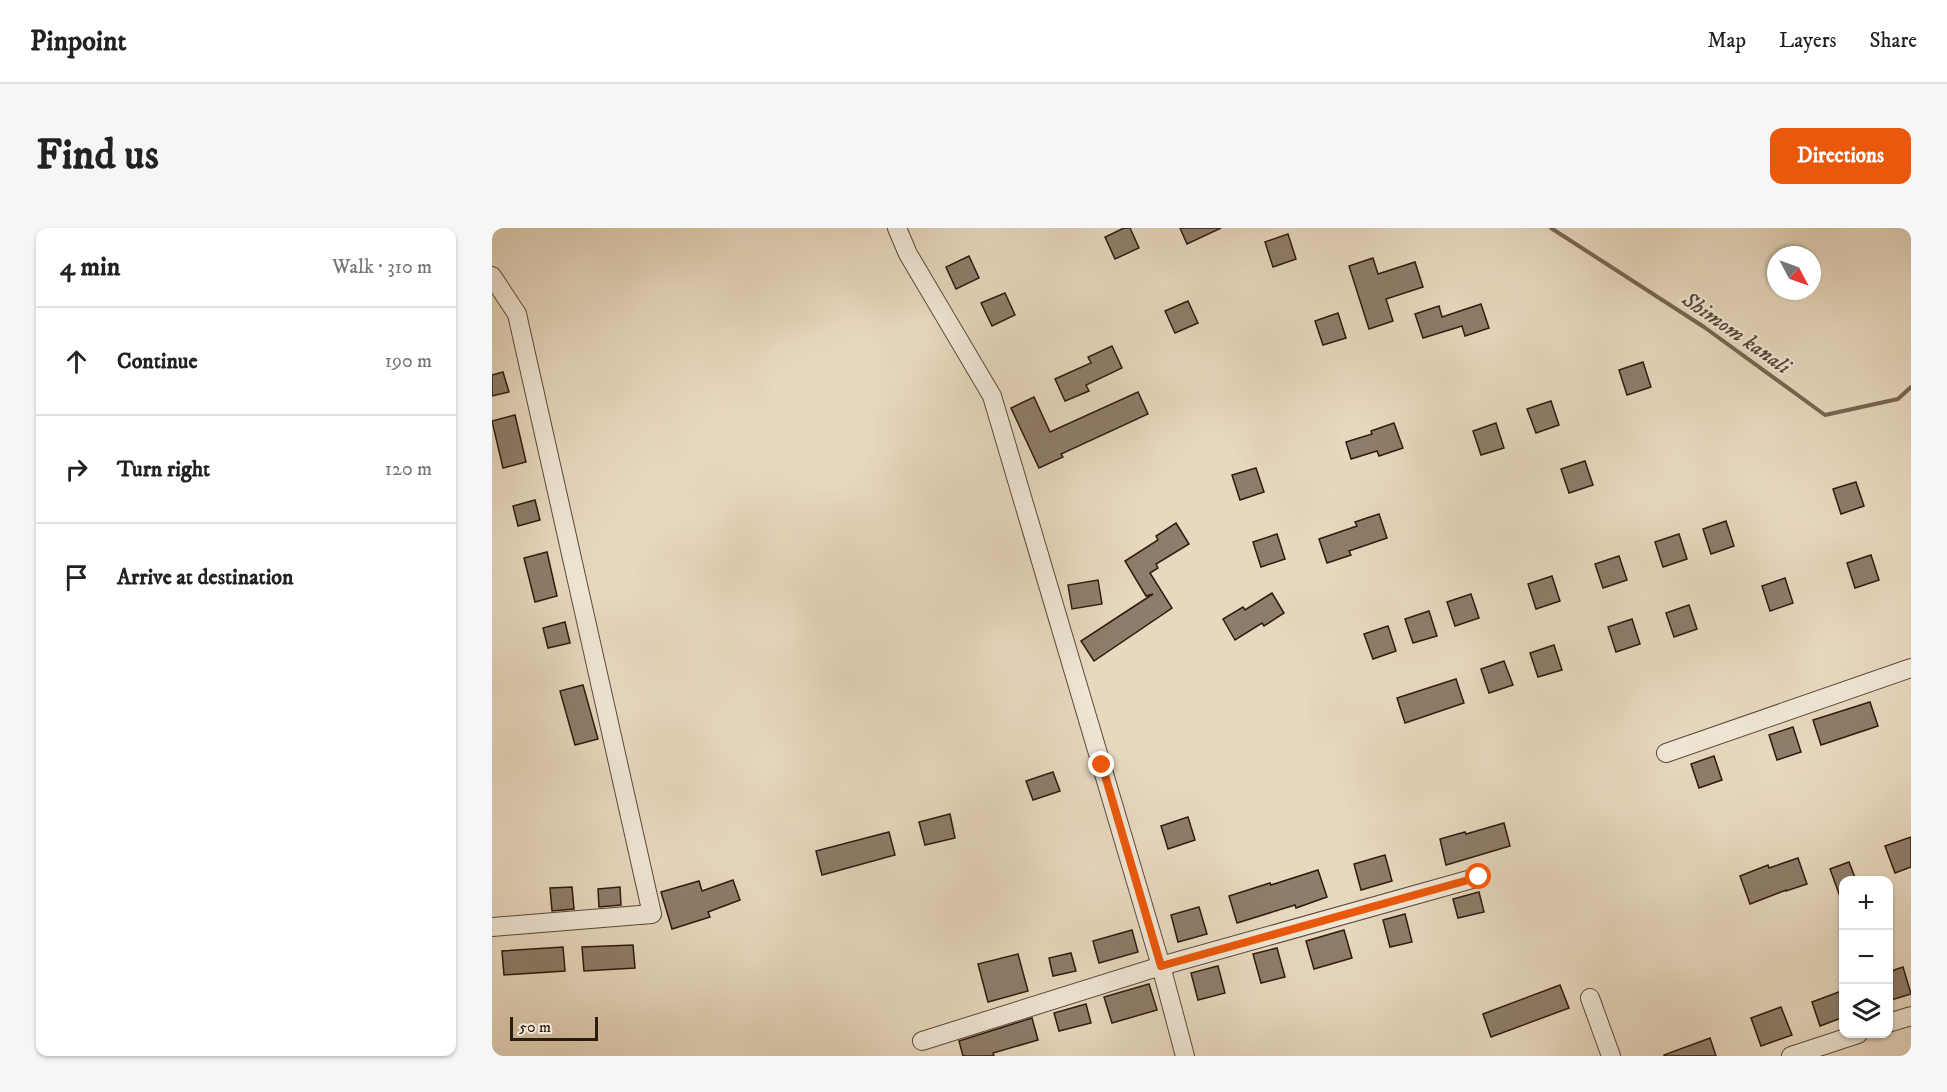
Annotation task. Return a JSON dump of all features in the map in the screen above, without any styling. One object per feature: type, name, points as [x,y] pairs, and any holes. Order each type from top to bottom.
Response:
[{"type":"street","points":[[897,228],[908,254],[992,396],[1161,966],[1185,1056]]},
{"type":"street","points":[[492,276],[516,314],[652,914],[492,927]]},
{"type":"street","points":[[1666,753],[1911,668]]},
{"type":"street","points":[[922,1041],[1161,966],[1479,877]]},
{"type":"street","points":[[1590,998],[1611,1056]]},
{"type":"street","points":[[1893,1021],[1911,1016]]},
{"type":"street","points":[[1791,1056],[1846,1038]]},
{"type":"building","points":[[1124,228],[1130,228],[1139,248],[1115,259],[1105,237]]},
{"type":"building","points":[[1180,228],[1221,228],[1187,244]]},
{"type":"building","points":[[1288,234],[1296,259],[1273,267],[1265,242]]},
{"type":"building","points":[[969,256],[979,278],[956,289],[946,267]]},
{"type":"building","points":[[1373,258],[1378,274],[1415,262],[1423,287],[1386,299],[1393,321],[1369,329],[1349,266]]},
{"type":"building","points":[[1005,293],[1015,315],[992,326],[981,303]]},
{"type":"building","points":[[1188,301],[1198,323],[1175,333],[1165,311]]},
{"type":"building","points":[[1481,304],[1489,328],[1465,336],[1462,326],[1423,338],[1415,314],[1439,306],[1442,317]]},
{"type":"building","points":[[1338,313],[1346,338],[1323,345],[1315,321]]},
{"type":"building","points":[[1112,346],[1122,368],[1086,385],[1089,391],[1065,401],[1055,379],[1091,363],[1088,357]]},
{"type":"building","points":[[1643,362],[1651,387],[1627,395],[1619,370]]},
{"type":"building","points":[[503,372],[509,392],[492,396],[492,375]]},
{"type":"building","points":[[1138,392],[1148,414],[1061,454],[1063,457],[1039,468],[1011,408],[1034,397],[1050,432]]},
{"type":"building","points":[[1551,401],[1559,425],[1536,433],[1527,409]]},
{"type":"building","points":[[515,415],[526,462],[503,468],[492,421]]},
{"type":"building","points":[[1394,423],[1403,448],[1379,456],[1377,451],[1351,459],[1346,442],[1372,434],[1371,431]]},
{"type":"building","points":[[1496,423],[1504,448],[1481,455],[1473,431]]},
{"type":"building","points":[[1585,461],[1593,485],[1569,493],[1561,469]]},
{"type":"building","points":[[1256,468],[1264,492],[1240,500],[1232,475]]},
{"type":"building","points":[[1856,482],[1864,506],[1841,514],[1833,489]]},
{"type":"building","points":[[535,500],[540,520],[518,526],[513,506]]},
{"type":"building","points":[[1379,514],[1387,538],[1349,551],[1351,555],[1327,563],[1319,539],[1357,526],[1355,522]]},
{"type":"building","points":[[1726,521],[1734,546],[1711,554],[1703,529]]},
{"type":"building","points":[[1176,523],[1189,544],[1156,564],[1158,568],[1150,573],[1172,608],[1094,661],[1081,641],[1153,594],[1146,596],[1125,561],[1158,540],[1156,536]]},
{"type":"building","points":[[1277,534],[1285,559],[1261,567],[1253,542]]},
{"type":"building","points":[[1679,534],[1687,559],[1663,567],[1655,542]]},
{"type":"building","points":[[547,552],[557,596],[535,602],[524,558]]},
{"type":"building","points":[[1871,555],[1879,580],[1855,588],[1847,563]]},
{"type":"building","points":[[1619,556],[1627,580],[1603,588],[1595,564]]},
{"type":"building","points":[[1552,576],[1560,601],[1536,609],[1528,584]]},
{"type":"building","points":[[1785,578],[1793,603],[1770,611],[1762,586]]},
{"type":"building","points":[[1098,580],[1102,604],[1072,609],[1068,585]]},
{"type":"building","points":[[1272,593],[1284,613],[1264,626],[1262,623],[1235,640],[1223,619],[1243,607],[1245,610]]},
{"type":"building","points":[[1471,594],[1479,618],[1455,626],[1447,602]]},
{"type":"building","points":[[1689,605],[1697,629],[1674,637],[1666,613]]},
{"type":"building","points":[[1429,611],[1437,636],[1413,643],[1405,619]]},
{"type":"building","points":[[1632,619],[1640,644],[1616,652],[1608,627]]},
{"type":"building","points":[[565,622],[570,643],[548,648],[543,628]]},
{"type":"building","points":[[1388,626],[1396,651],[1373,659],[1364,634]]},
{"type":"building","points":[[1554,645],[1562,670],[1538,677],[1530,653]]},
{"type":"building","points":[[1504,661],[1513,685],[1489,693],[1481,669]]},
{"type":"building","points":[[1456,679],[1464,703],[1405,723],[1397,698]]},
{"type":"building","points":[[583,685],[598,739],[575,745],[560,691]]},
{"type":"building","points":[[1870,702],[1878,726],[1821,745],[1813,720]]},
{"type":"building","points":[[1793,727],[1801,752],[1777,760],[1769,735]]},
{"type":"building","points":[[1714,756],[1722,780],[1699,788],[1691,764]]},
{"type":"building","points":[[1053,772],[1060,791],[1033,800],[1026,781]]},
{"type":"building","points":[[950,814],[955,838],[925,845],[919,822]]},
{"type":"building","points":[[1188,817],[1195,840],[1168,849],[1161,826]]},
{"type":"building","points":[[1504,823],[1510,846],[1446,865],[1440,839]]},
{"type":"building","points":[[889,832],[895,855],[822,875],[816,851]]},
{"type":"building","points":[[1911,837],[1911,867],[1895,873],[1885,846]]},
{"type":"building","points":[[1385,855],[1392,881],[1361,890],[1354,864]]},
{"type":"building","points":[[1798,858],[1807,884],[1750,904],[1740,876],[1768,865],[1769,868]]},
{"type":"building","points":[[1849,862],[1854,876],[1839,876],[1839,894],[1830,869]]},
{"type":"building","points":[[1318,870],[1327,897],[1296,908],[1295,905],[1237,923],[1229,896]]},
{"type":"building","points":[[733,880],[740,900],[708,912],[710,917],[672,929],[661,892],[699,881],[702,891]]},
{"type":"building","points":[[572,887],[574,909],[552,911],[550,888]]},
{"type":"building","points":[[620,887],[621,905],[599,907],[598,889]]},
{"type":"building","points":[[1479,892],[1484,912],[1458,918],[1453,899]]},
{"type":"building","points":[[1199,907],[1207,934],[1178,942],[1171,915]]},
{"type":"building","points":[[1405,914],[1412,942],[1390,947],[1383,920]]},
{"type":"building","points":[[1132,930],[1138,952],[1099,963],[1093,941]]},
{"type":"building","points":[[1344,930],[1352,958],[1314,969],[1306,941]]},
{"type":"building","points":[[633,945],[635,968],[584,971],[582,947]]},
{"type":"building","points":[[563,947],[565,971],[504,975],[502,951]]},
{"type":"building","points":[[1277,948],[1285,977],[1261,983],[1253,954]]},
{"type":"building","points":[[1071,953],[1076,971],[1053,976],[1049,958]]},
{"type":"building","points":[[1018,954],[1028,991],[988,1002],[978,964]]},
{"type":"building","points":[[1218,966],[1225,993],[1198,1000],[1191,973]]},
{"type":"building","points":[[1903,967],[1911,994],[1893,999],[1893,970]]},
{"type":"building","points":[[1149,984],[1157,1010],[1112,1023],[1104,997]]},
{"type":"building","points":[[1560,985],[1569,1008],[1491,1037],[1483,1014]]},
{"type":"building","points":[[1839,992],[1839,1019],[1820,1026],[1812,1002]]},
{"type":"building","points":[[1086,1004],[1091,1023],[1059,1031],[1054,1013]]},
{"type":"building","points":[[1781,1007],[1792,1035],[1761,1046],[1751,1018]]},
{"type":"building","points":[[1032,1018],[1038,1040],[993,1053],[994,1056],[963,1056],[959,1041]]},
{"type":"building","points":[[1710,1038],[1716,1056],[1664,1056],[1664,1055]]},
{"type":"waterway","name":"Shimom kanali","points":[[1551,228],[1704,327],[1825,415],[1898,399],[1911,387]]},
{"type":"route","points":[[1102,765],[1161,966],[1479,877]]}]
